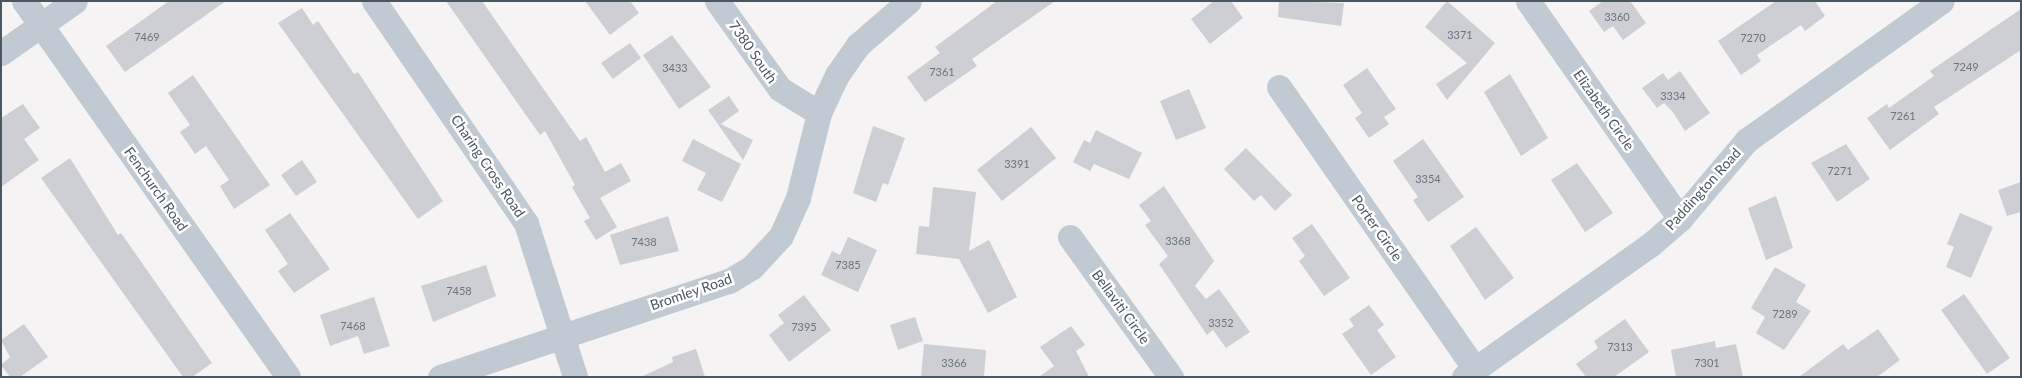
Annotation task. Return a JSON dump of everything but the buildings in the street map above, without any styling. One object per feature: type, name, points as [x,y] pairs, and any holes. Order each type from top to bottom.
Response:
[{"type":"street","name":"Fenchurch Road","points":[[24,1],[288,377]]},
{"type":"street","points":[[1,53],[75,1]]},
{"type":"street","name":"Charing Cross Road","points":[[374,1],[526,222],[575,377]]},
{"type":"street","name":"7380 South","points":[[717,1],[780,89],[819,113]]},
{"type":"street","name":"Bromley Road","points":[[440,377],[729,281],[752,267],[781,236],[798,198],[819,113],[858,45],[909,1]]},
{"type":"street","name":"Elizabeth Circle","points":[[1528,1],[1680,219]]},
{"type":"street","name":"Paddington Road","points":[[1470,373],[1650,245],[1680,219],[1748,140],[1942,1]]},
{"type":"street","name":"Porter Circle","points":[[1279,87],[1470,373]]},
{"type":"street","name":"Bellaviti Circle","points":[[1070,237],[1171,377]]}]
